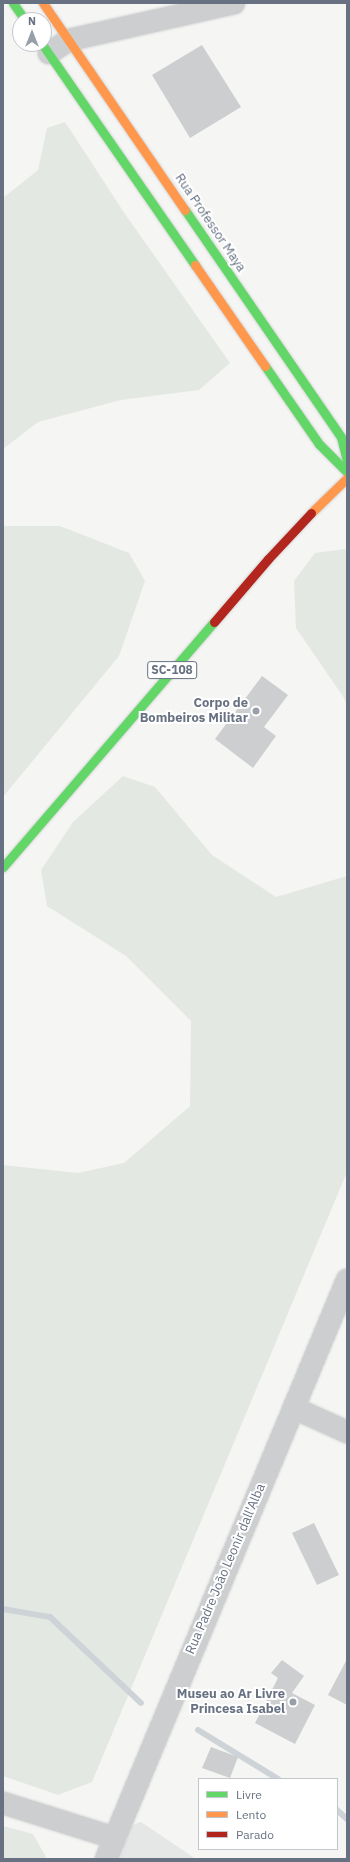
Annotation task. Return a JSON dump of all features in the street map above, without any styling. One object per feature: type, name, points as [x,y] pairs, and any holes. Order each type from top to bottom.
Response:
[{"type":"main road","points":[[13,3],[19,12]]},
{"type":"main road","name":"Rua Professor Maya","points":[[43,3],[341,437],[347,461]]},
{"type":"main road","points":[[48,52],[319,444],[347,472]]},
{"type":"main road","name":"SC-108","points":[[3,867],[268,559],[304,520],[347,478]]},
{"type":"street","points":[[52,47],[69,40],[234,3]]},
{"type":"street","name":"Rua Padre João Leonir dall'Alba","points":[[106,1859],[347,1280]]},
{"type":"street","points":[[294,1408],[347,1432]]},
{"type":"street","points":[[3,1803],[115,1838]]},
{"type":"shaded area","points":[[65,122],[123,211],[230,363],[199,390],[121,400],[38,422],[3,449],[3,198],[38,170],[47,128]]},
{"type":"shaded area","points":[[3,526],[60,526],[129,553],[145,581],[119,656],[3,797]]},
{"type":"shaded area","points":[[345,549],[347,554],[347,706],[344,698],[296,628],[294,581],[315,553]]},
{"type":"shaded area","points":[[123,776],[155,787],[212,855],[276,897],[347,876],[347,1172],[92,1782],[58,1795],[3,1776],[3,1165],[78,1173],[124,1163],[190,1106],[191,1021],[126,956],[47,906],[41,870],[73,822]]},
{"type":"shaded area","points":[[141,1822],[196,1859],[114,1859],[127,1827]]},
{"type":"shaded area","points":[[3,1826],[33,1834],[46,1857],[45,1859],[3,1859]]},
{"type":"building","points":[[202,45],[241,107],[190,138],[152,75]]},
{"type":"building","name":"Corpo de Bombeiros Militar","points":[[262,676],[288,695],[264,727],[276,736],[253,768],[215,739]]},
{"type":"building","points":[[314,1523],[339,1575],[317,1585],[292,1533]]},
{"type":"building","points":[[347,1659],[347,1705],[328,1695]]},
{"type":"building","points":[[282,1660],[304,1676],[292,1693],[315,1705],[295,1744],[255,1723],[278,1678],[271,1673]]},
{"type":"building","points":[[211,1747],[238,1757],[230,1778],[202,1768]]},
{"type":"waterway","points":[[3,1609],[50,1617],[141,1703]]},
{"type":"waterway","points":[[198,1730],[276,1778]]},
{"type":"waterway","points":[[338,1811],[347,1819]]},
{"type":"traffic: fast","points":[[13,3],[19,12]]},
{"type":"traffic: fast","points":[[48,52],[195,265]]},
{"type":"traffic: fast","points":[[185,210],[341,437],[347,461]]},
{"type":"traffic: fast","points":[[265,366],[319,444],[347,472]]},
{"type":"traffic: fast","points":[[3,867],[214,622]]},
{"type":"traffic: slow","points":[[43,3],[185,210]]},
{"type":"traffic: slow","points":[[195,265],[265,366]]},
{"type":"traffic: slow","points":[[311,513],[347,478]]},
{"type":"traffic: jam","points":[[214,622],[268,559],[311,513]]},
{"type":"place","name":"Corpo de Bombeiros Militar","points":[[256,711]]},
{"type":"place","name":"Museu ao Ar Livre Princesa Isabel","points":[[293,1702]]}]
